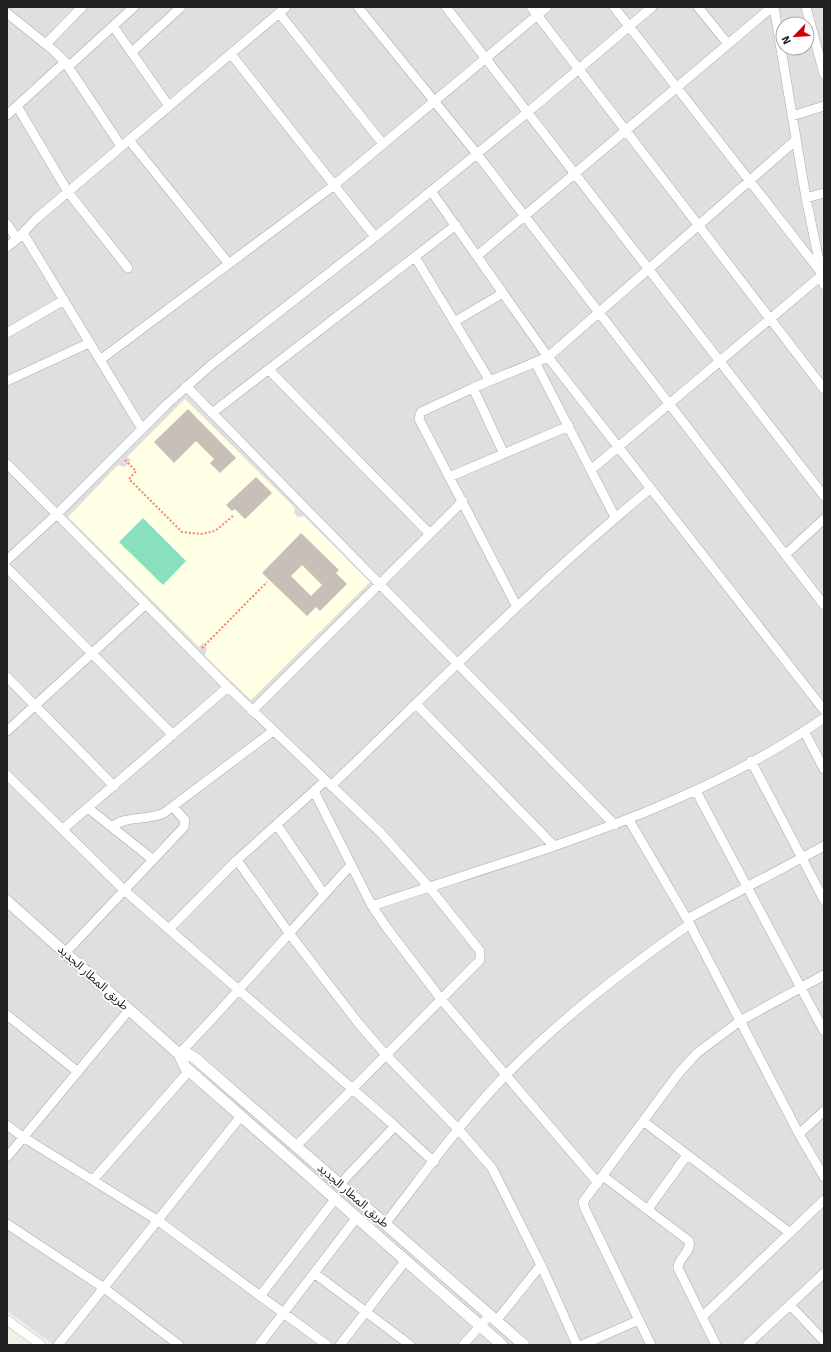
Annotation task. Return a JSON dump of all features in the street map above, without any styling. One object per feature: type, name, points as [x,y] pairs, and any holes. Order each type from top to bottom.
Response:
[{"type":"street","points":[[46,44],[82,7]]},
{"type":"street","points":[[7,115],[134,7]]},
{"type":"street","points":[[132,52],[181,7]]},
{"type":"street","points":[[358,7],[477,154],[824,605]]},
{"type":"street","points":[[446,7],[721,360],[824,496]]},
{"type":"street","points":[[531,7],[824,389]]},
{"type":"street","points":[[100,360],[333,186],[547,7]]},
{"type":"street","points":[[614,7],[821,273]]},
{"type":"street","points":[[7,560],[56,516],[186,386],[431,192],[652,7]]},
{"type":"street","points":[[698,7],[728,44]]},
{"type":"street","points":[[477,256],[773,7],[806,198],[824,285]]},
{"type":"street","points":[[806,7],[822,56],[824,74]]},
{"type":"street","points":[[7,247],[36,219],[282,10],[383,144]]},
{"type":"street","points":[[7,13],[46,44],[66,64],[121,146]]},
{"type":"street","points":[[113,26],[168,106]]},
{"type":"street","points":[[231,54],[333,186],[375,237]]},
{"type":"street","points":[[17,106],[68,192],[128,268]]},
{"type":"street","points":[[792,116],[824,106]]},
{"type":"street","points":[[129,140],[229,264]]},
{"type":"street","points":[[517,607],[419,419],[419,415],[425,409],[548,357],[796,140]]},
{"type":"street","points":[[431,192],[456,225],[548,357],[824,710]]},
{"type":"street","points":[[806,198],[824,193]]},
{"type":"street","points":[[7,224],[20,236],[64,300],[142,429]]},
{"type":"street","points":[[212,413],[456,225]]},
{"type":"street","points":[[415,257],[490,381]]},
{"type":"street","points":[[592,469],[770,319],[821,273]]},
{"type":"street","points":[[454,322],[503,293]]},
{"type":"street","points":[[7,333],[64,300]]},
{"type":"street","points":[[7,381],[89,343]]},
{"type":"street","points":[[535,362],[592,469],[615,517]]},
{"type":"street","points":[[269,370],[430,534]]},
{"type":"street","points":[[186,386],[615,825]]},
{"type":"street","points":[[473,388],[504,454]]},
{"type":"street","points":[[450,477],[569,426]]},
{"type":"street","points":[[7,464],[56,516],[252,711],[380,832],[429,887],[477,946],[481,955],[476,964],[296,1146]]},
{"type":"street","points":[[169,929],[237,860],[314,791],[328,784],[416,704],[517,607],[615,517],[650,489]]},
{"type":"street","points":[[252,711],[463,501]]},
{"type":"street","points":[[785,555],[824,520]]},
{"type":"street","points":[[7,568],[173,735]]},
{"type":"street","points":[[7,730],[146,604]]},
{"type":"street","points":[[7,677],[114,786]]},
{"type":"street","points":[[63,830],[228,687]]},
{"type":"street","points":[[416,704],[554,845]]},
{"type":"street","points":[[372,906],[629,820],[696,791],[804,731],[824,718]]},
{"type":"street","points":[[112,827],[121,821],[158,816],[173,807],[273,731]]},
{"type":"street","points":[[804,731],[824,769]]},
{"type":"street","points":[[751,761],[824,900]]},
{"type":"street","points":[[7,775],[124,890],[352,1088],[434,1162]]},
{"type":"street","points":[[314,791],[372,906],[441,999],[505,1076],[600,1179],[648,1209],[689,1241],[689,1248],[679,1262],[678,1268],[716,1345]]},
{"type":"street","points":[[696,791],[824,1031]]},
{"type":"street","points":[[65,953],[186,823],[173,807]]},
{"type":"street","points":[[88,808],[152,859]]},
{"type":"street","points":[[629,820],[688,921],[799,1134],[824,1177]]},
{"type":"street","points":[[277,825],[324,894]]},
{"type":"street","points":[[385,1224],[459,1130],[505,1076],[590,999],[688,921],[747,887],[824,846]]},
{"type":"street","points":[[237,860],[289,932],[359,1024],[386,1055],[459,1130],[492,1168],[541,1265],[577,1345]]},
{"type":"street","points":[[180,1054],[240,991],[289,932],[351,865]]},
{"type":"street","name":"طريق المطار الجديد","points":[[7,901],[180,1054],[182,1064],[502,1345]]},
{"type":"street","points":[[651,1345],[583,1205],[585,1200],[687,1063],[707,1045],[740,1021],[824,975]]},
{"type":"street","points":[[7,1157],[129,1010]]},
{"type":"street","points":[[7,1015],[78,1072]]},
{"type":"street","name":"طريق المطار الجديد","points":[[180,1054],[188,1054],[196,1059],[524,1345]]},
{"type":"street","points":[[93,1180],[189,1070]]},
{"type":"street","points":[[799,1134],[824,1111]]},
{"type":"street","points":[[58,1345],[241,1116]]},
{"type":"street","points":[[643,1121],[790,1233]]},
{"type":"street","points":[[7,1125],[23,1138],[157,1220],[327,1345]]},
{"type":"street","points":[[340,1184],[395,1126]]},
{"type":"street","points":[[648,1209],[687,1155]]},
{"type":"street","points":[[260,1296],[336,1198]]},
{"type":"street","points":[[702,1317],[824,1200]]},
{"type":"street","points":[[259,1345],[357,1217]]},
{"type":"street","points":[[7,1224],[104,1288],[179,1345]]},
{"type":"street","points":[[340,1345],[406,1260]]},
{"type":"street","points":[[463,1345],[480,1326],[493,1318],[541,1265]]},
{"type":"street","points":[[314,1273],[410,1345]]},
{"type":"street","points":[[747,1345],[824,1273]]},
{"type":"street","points":[[790,1305],[824,1341]]},
{"type":"street","points":[[7,1320],[41,1345]]},
{"type":"street","points":[[582,1345],[639,1320]]},
{"type":"path","points":[[118,453],[136,471],[129,479],[182,532],[201,534],[215,531],[233,516]]},
{"type":"path","points":[[196,655],[267,582]]},
{"type":"shaded area","points":[[7,7],[824,7],[824,1345],[54,1345],[7,1311]]},
{"type":"shaded area","points":[[185,399],[295,508],[294,513],[298,517],[304,516],[370,582],[251,700],[205,656],[207,648],[203,643],[199,647],[68,517],[118,465],[125,467],[131,460],[127,457]]},
{"type":"green space","points":[[143,518],[186,561],[163,585],[119,542]]},
{"type":"building","points":[[188,409],[236,458],[220,473],[210,463],[214,459],[196,441],[174,463],[154,442]]},
{"type":"building","points":[[256,477],[272,493],[245,519],[235,509],[232,511],[226,505]]},
{"type":"building","points":[[301,533],[339,570],[336,573],[347,584],[320,611],[316,607],[307,616],[262,573]],"holes":[[[302,565],[322,585],[311,596],[291,576]]]}]
